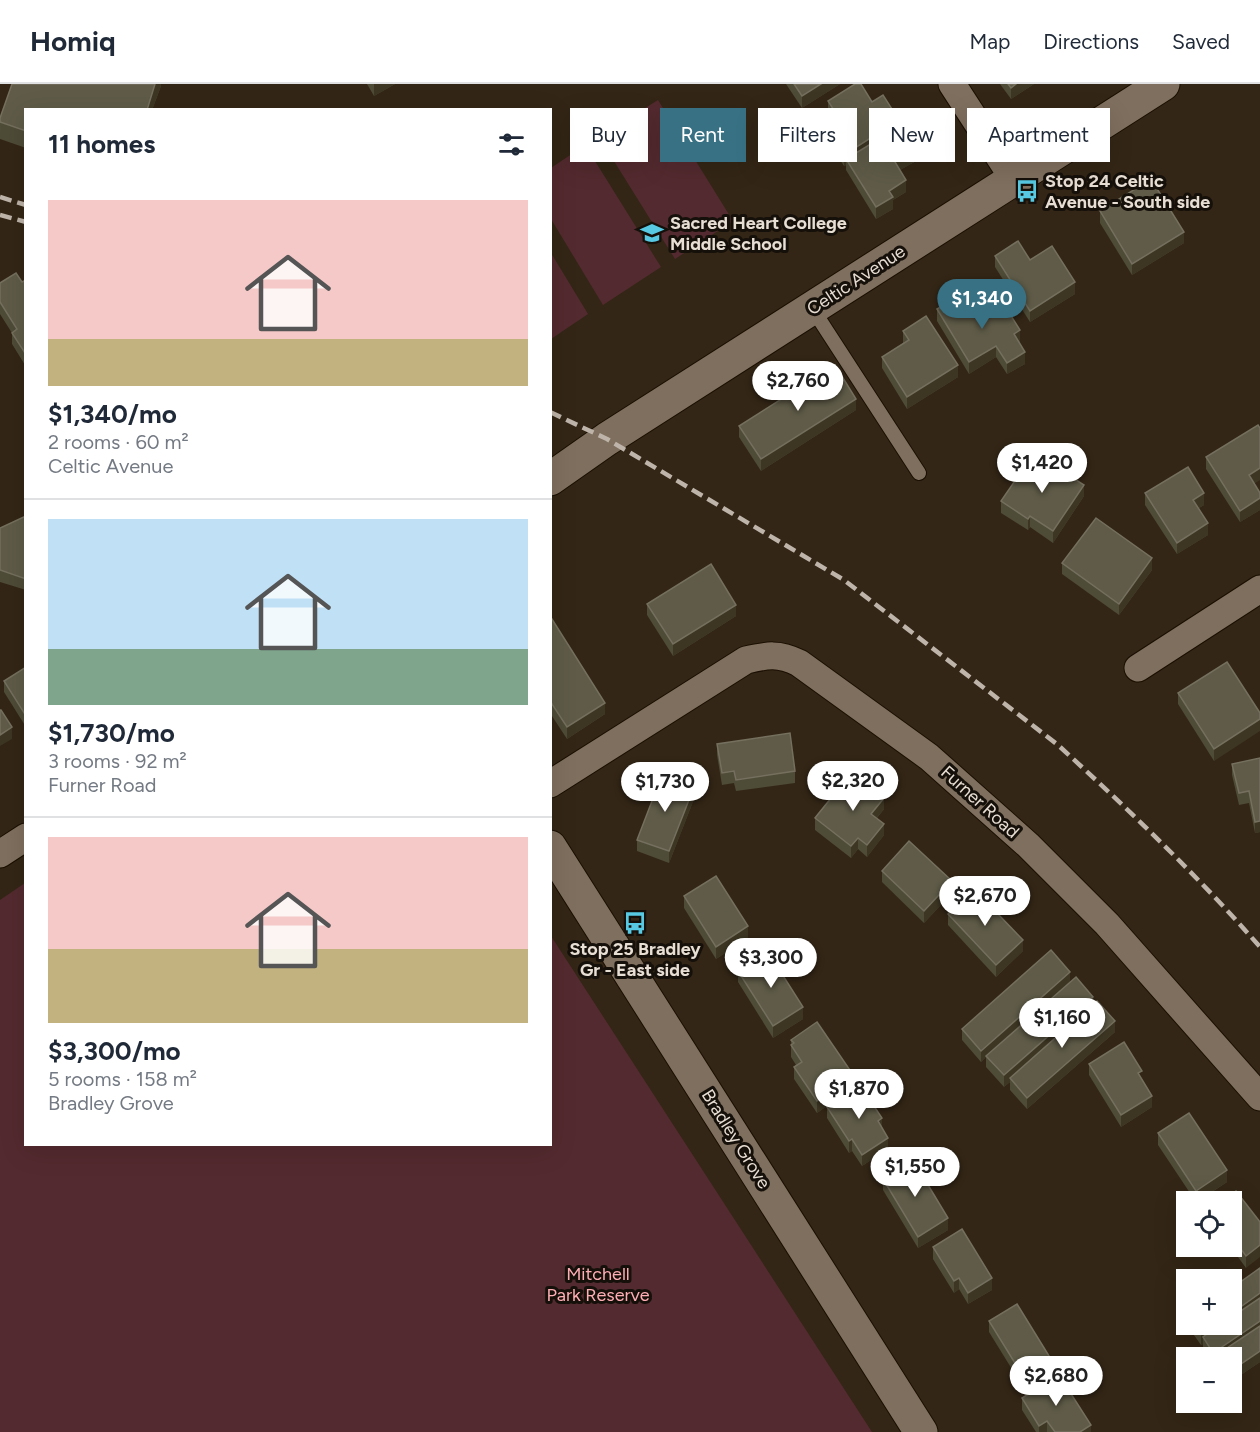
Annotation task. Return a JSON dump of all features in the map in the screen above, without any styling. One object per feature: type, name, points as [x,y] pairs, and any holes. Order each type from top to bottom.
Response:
[{"type":"street","points":[[952,84],[1013,178]]},
{"type":"street","name":"Celtic Avenue","points":[[552,478],[607,439],[1163,84]]},
{"type":"street","points":[[1138,668],[1260,589]]},
{"type":"street","name":"Furner Road","points":[[552,783],[747,660],[765,656],[784,656],[799,663],[929,756],[1028,845],[1107,924],[1260,1097]]},
{"type":"street","points":[[0,854],[24,838]]},
{"type":"street","name":"Bradley Grove","points":[[552,850],[921,1432]]},
{"type":"lane","points":[[812,308],[919,473]]},
{"type":"green space","points":[[658,100],[663,108],[660,108],[660,162],[696,162],[733,221],[675,259],[615,162],[648,162],[648,108],[645,108]]},
{"type":"green space","points":[[570,155],[570,162],[596,162],[661,267],[603,305],[552,221],[552,167]]},
{"type":"green space","points":[[552,255],[588,314],[552,338]]},
{"type":"green space","name":"Mitchell Park Reserve","points":[[24,884],[24,1146],[552,1146],[552,938],[872,1432],[0,1432],[0,900]]},
{"type":"building","points":[[12,84],[155,84],[148,108],[24,108],[24,130],[0,122]]},
{"type":"building","points":[[794,84],[821,84],[802,96]]},
{"type":"building","points":[[855,84],[861,84],[872,102],[883,95],[891,108],[869,108],[869,139],[857,147],[857,108],[833,108],[828,101]]},
{"type":"building","points":[[869,145],[869,162],[895,162],[906,180],[889,191],[893,197],[876,207],[848,162],[857,162],[857,152]]},
{"type":"building","points":[[1151,179],[1184,232],[1132,264],[1100,211]]},
{"type":"building","points":[[1018,241],[1030,260],[1052,246],[1075,282],[1030,311],[995,256]]},
{"type":"building","points":[[16,273],[22,282],[24,281],[24,351],[12,333],[17,329],[0,302],[0,283]]},
{"type":"building","points":[[961,295],[974,316],[995,303],[999,309],[1005,306],[1020,330],[1014,334],[1025,352],[1007,363],[996,346],[969,362],[937,309]]},
{"type":"building","points":[[926,316],[958,365],[907,397],[882,357],[909,340],[903,331]]},
{"type":"building","points":[[835,365],[856,399],[761,459],[739,426]]},
{"type":"building","points":[[1258,425],[1260,428],[1260,468],[1249,475],[1260,493],[1260,498],[1240,511],[1206,457]]},
{"type":"building","points":[[1032,456],[1057,473],[1059,469],[1084,485],[1053,531],[1030,516],[1028,519],[1001,501]]},
{"type":"building","points":[[1188,467],[1204,493],[1193,500],[1208,523],[1177,543],[1145,493]]},
{"type":"building","points":[[24,517],[24,578],[0,570],[0,528]]},
{"type":"building","points":[[1096,518],[1152,558],[1119,604],[1062,563]]},
{"type":"building","points":[[711,564],[736,605],[673,644],[647,604]]},
{"type":"building","points":[[552,619],[605,703],[567,727],[552,704]]},
{"type":"building","points":[[1227,662],[1260,713],[1260,719],[1214,749],[1178,693]]},
{"type":"building","points":[[24,668],[24,713],[4,681]]},
{"type":"building","points":[[0,710],[12,727],[0,735]]},
{"type":"building","points":[[790,733],[795,771],[736,780],[734,771],[722,773],[717,744]]},
{"type":"building","points":[[1260,758],[1260,821],[1255,822],[1249,791],[1239,793],[1232,764]]},
{"type":"building","points":[[852,772],[884,798],[871,814],[884,824],[867,845],[858,838],[851,846],[815,818]]},
{"type":"building","points":[[662,775],[694,787],[669,851],[637,840]]},
{"type":"building","points":[[909,841],[952,881],[924,911],[882,871]]},
{"type":"building","points":[[716,876],[748,926],[716,947],[684,896]]},
{"type":"building","points":[[974,889],[1023,940],[996,965],[948,914]]},
{"type":"building","points":[[1051,950],[1070,972],[981,1051],[962,1029]]},
{"type":"building","points":[[768,952],[803,1007],[773,1026],[738,971]]},
{"type":"building","points":[[1076,977],[1093,997],[1004,1075],[986,1056]]},
{"type":"building","points":[[1097,1001],[1115,1021],[1027,1098],[1010,1078]]},
{"type":"building","points":[[817,1022],[854,1076],[817,1101],[794,1067],[802,1062],[791,1045],[794,1043],[791,1040]]},
{"type":"building","points":[[1124,1042],[1142,1071],[1138,1073],[1152,1096],[1121,1115],[1089,1064]]},
{"type":"building","points":[[860,1085],[882,1118],[878,1121],[888,1138],[862,1155],[852,1139],[849,1141],[827,1107]]},
{"type":"building","points":[[1189,1113],[1227,1170],[1196,1191],[1158,1133]]},
{"type":"building","points":[[913,1160],[948,1218],[918,1237],[883,1179]]},
{"type":"building","points":[[1242,1199],[1260,1222],[1260,1245],[1246,1256],[1242,1251]]},
{"type":"building","points":[[962,1229],[992,1278],[968,1293],[959,1278],[954,1281],[933,1247]]},
{"type":"building","points":[[1260,1268],[1260,1293],[1242,1306],[1242,1281]]},
{"type":"building","points":[[1260,1298],[1260,1321],[1242,1333],[1242,1310]]},
{"type":"building","points":[[1017,1304],[1054,1364],[1026,1381],[989,1321]]},
{"type":"building","points":[[1260,1326],[1260,1351],[1242,1363],[1242,1347],[1228,1347]]},
{"type":"building","points":[[1206,1335],[1239,1335],[1222,1347],[1209,1347],[1203,1337]]},
{"type":"building","points":[[1059,1375],[1091,1425],[1080,1432],[1055,1432],[1047,1421],[1039,1426],[1022,1398]]},
{"type":"railway","points":[[0,197],[24,204]]},
{"type":"railway","points":[[0,215],[24,221]]},
{"type":"railway","points":[[552,413],[607,439],[844,580],[1058,745],[1162,843],[1260,947]]},
{"type":"place","name":"Stop 24 Celtic Avenue - South side","points":[[1027,191]]},
{"type":"place","name":"Sacred Heart College Middle School","points":[[652,233]]},
{"type":"place","name":"Stop 25 Bradley Gr - East side","points":[[635,923]]}]
